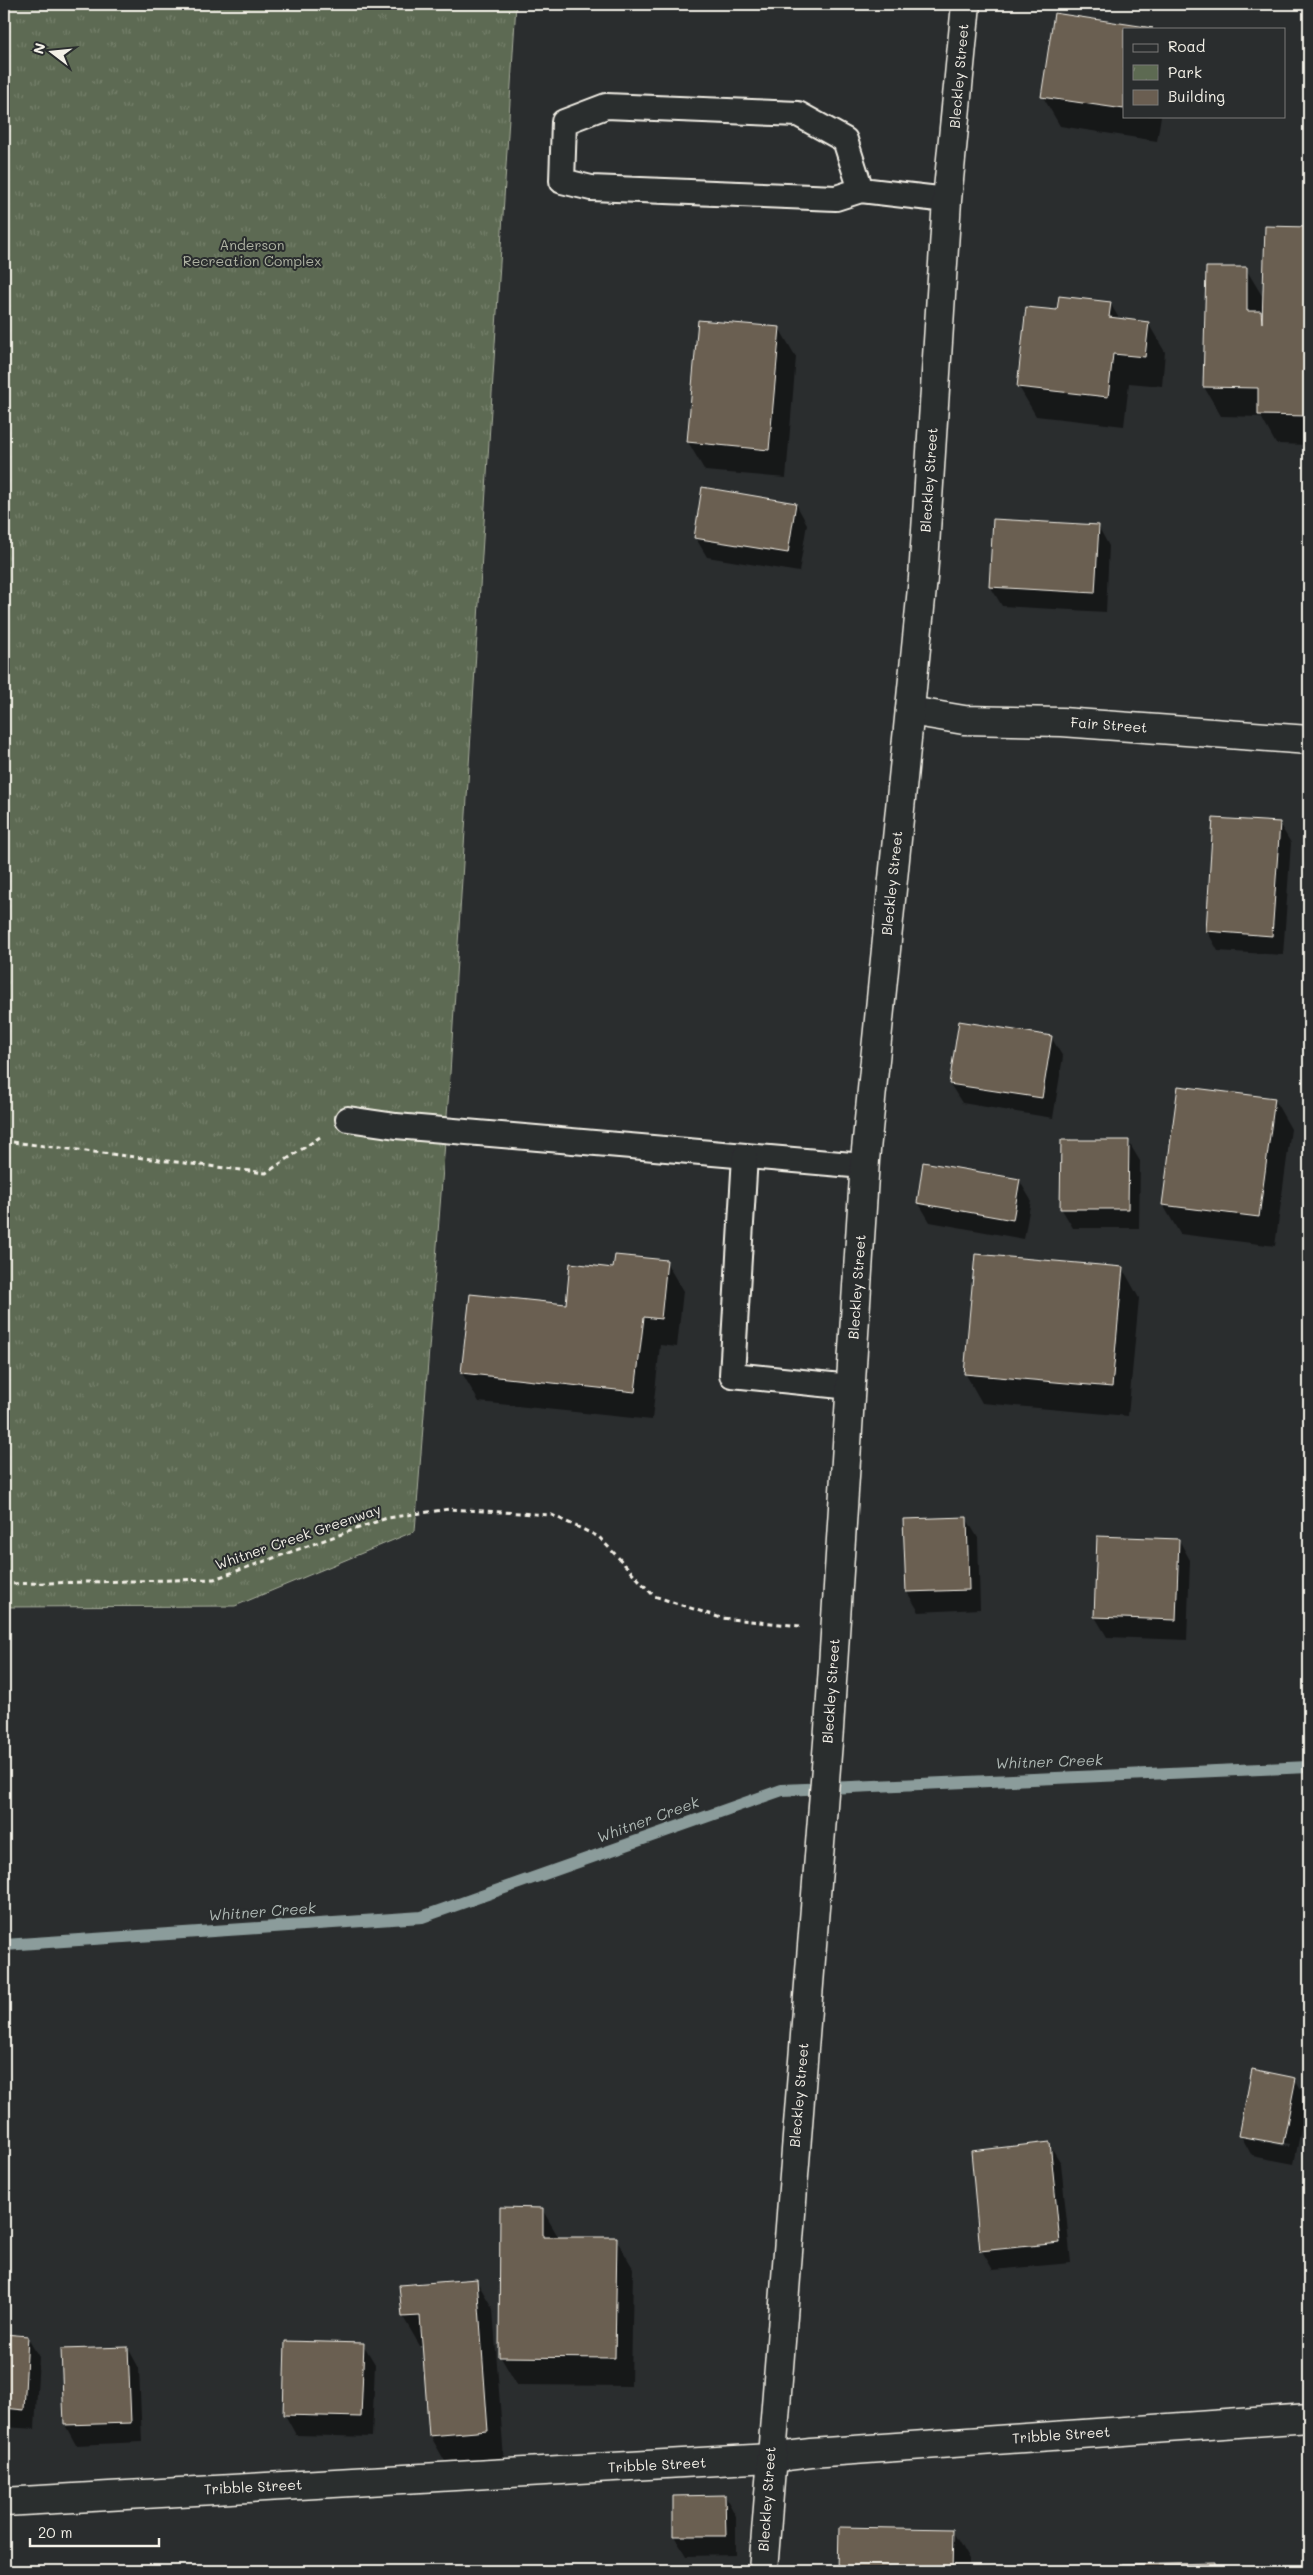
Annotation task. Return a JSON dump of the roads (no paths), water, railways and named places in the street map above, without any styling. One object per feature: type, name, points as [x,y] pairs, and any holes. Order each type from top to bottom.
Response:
[{"type":"street","name":"Bleckley Street","points":[[763,2571],[770,2458],[826,1768],[864,1166],[923,578],[947,200],[966,4]]},
{"type":"street","name":"Fair Street","points":[[910,711],[964,720],[1062,722],[1309,740]]},
{"type":"street","name":"Tribble Street","points":[[4,2502],[770,2458],[811,2453],[1309,2418]]},
{"type":"lane","points":[[861,190],[845,140],[798,114],[606,106],[564,122],[562,181],[591,188],[836,198],[861,190],[947,200]]},
{"type":"lane","points":[[348,1119],[396,1126],[864,1166]]},
{"type":"lane","points":[[745,1156],[732,1374],[851,1386]]},
{"type":"waterway","name":"Whitner Creek","points":[[4,1945],[422,1917],[782,1790],[1309,1767]]},
{"type":"park label","name":"Anderson Recreation Complex","points":[[252,254]]}]
